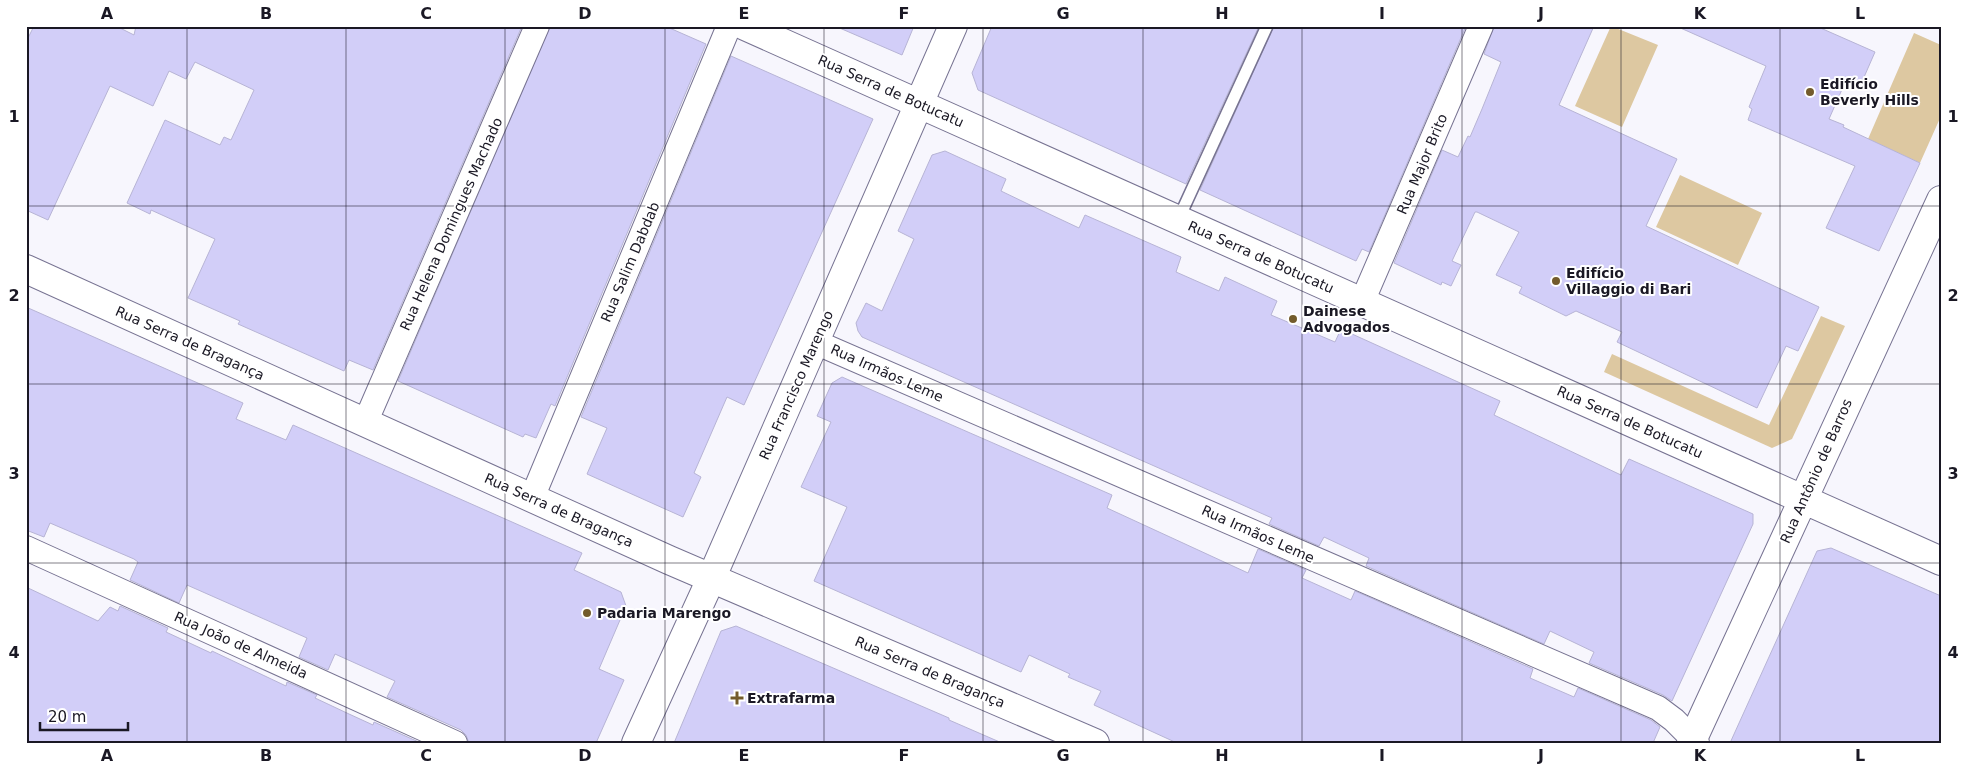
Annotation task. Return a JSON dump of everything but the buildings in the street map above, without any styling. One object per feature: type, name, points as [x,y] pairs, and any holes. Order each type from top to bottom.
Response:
[{"type":"street","name":"Rua Helena Domingues Machado","points":[[365,422],[537,26]]},
{"type":"street","name":"Rua Salim Dabdab","points":[[532,498],[729,26]]},
{"type":"street","name":"Rua Serra de Botucatu","points":[[744,26],[1941,561]]},
{"type":"street","name":"Rua Francisco Marengo","points":[[636,743],[816,342],[952,26]]},
{"type":"street","name":"Rua Major Brito","points":[[1362,302],[1481,26]]},
{"type":"street","name":"Rua Antônio de Barros","points":[[1693,742],[1802,499],[1941,200]]},
{"type":"street","name":"Rua Serra de Bragança","points":[[26,269],[711,579],[1095,743]]},
{"type":"street","name":"Rua Irmãos Leme","points":[[816,342],[1658,708],[1674,720],[1693,742]]},
{"type":"street","name":"Rua João de Almeida","points":[[26,548],[455,743]]},
{"type":"lane","points":[[1178,220],[1267,26]]},
{"type":"shaded area","points":[[1611,26],[1658,45],[1622,127],[1575,106]]},
{"type":"shaded area","points":[[1914,33],[1941,45],[1941,116],[1920,163],[1868,139]]},
{"type":"shaded area","points":[[1680,175],[1762,213],[1738,265],[1656,227]]},
{"type":"shaded area","points":[[1821,316],[1845,326],[1792,439],[1772,448],[1604,372],[1612,354],[1769,425]]},
{"type":"place","name":"Edifício Beverly Hills","points":[[1810,92]]},
{"type":"place","name":"Edifício Villaggio di Bari","points":[[1556,281]]},
{"type":"place","name":"Dainese Advogados","points":[[1293,319]]},
{"type":"place","name":"Padaria Marengo","points":[[587,613]]},
{"type":"place","name":"Extrafarma","points":[[737,698]]}]
